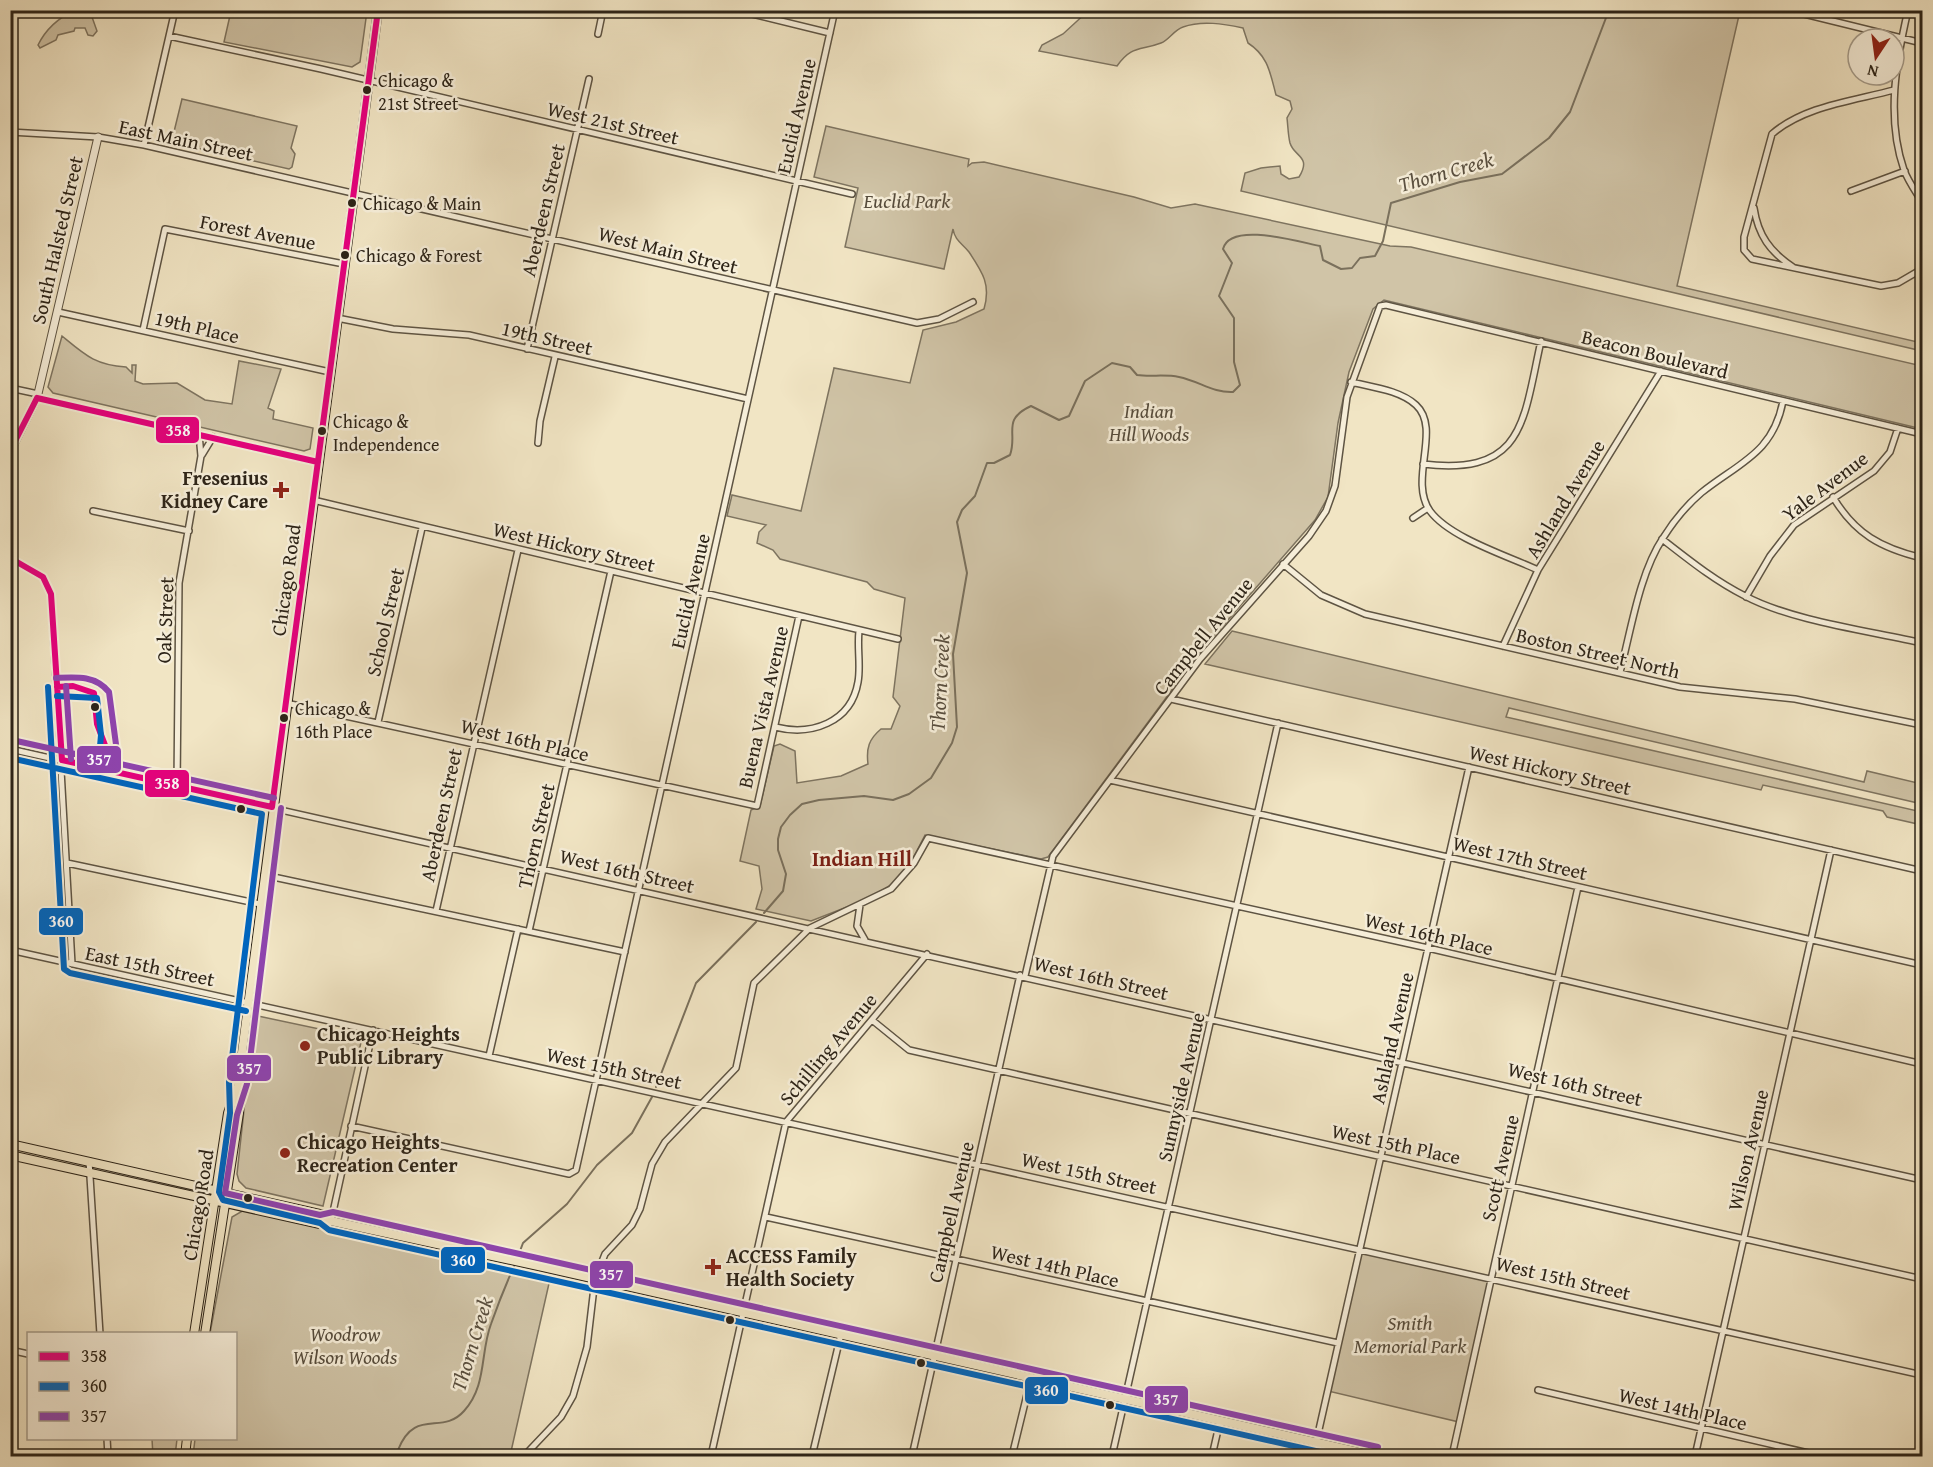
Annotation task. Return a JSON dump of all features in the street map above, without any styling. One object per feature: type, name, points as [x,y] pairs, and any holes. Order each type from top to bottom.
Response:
[{"type":"main road","name":"Chicago Road","points":[[205,1332],[239,1113],[238,1083],[272,807],[378,10]]},
{"type":"main road","name":"Chicago Road","points":[[194,1332],[228,1113],[238,1083]]},
{"type":"main road","points":[[10,1144],[217,1189],[324,1215],[331,1221]]},
{"type":"main road","points":[[10,1155],[320,1224],[331,1221],[509,1259],[1376,1456]]},
{"type":"main road","points":[[185,1456],[187,1440]]},
{"type":"street","points":[[144,145],[175,10]]},
{"type":"street","points":[[598,34],[603,10]]},
{"type":"street","points":[[736,10],[830,33]]},
{"type":"street","name":"Euclid Avenue","points":[[351,1126],[569,1174],[576,1170],[835,10]]},
{"type":"street","points":[[1904,27],[1908,10]]},
{"type":"street","points":[[1796,12],[1862,27]]},
{"type":"street","name":"West 21st Street","points":[[169,36],[368,80],[852,194]]},
{"type":"street","points":[[1906,37],[1923,43]]},
{"type":"street","name":"Aberdeen Street","points":[[527,349],[589,78]]},
{"type":"street","points":[[1894,87],[1895,134],[1905,171],[1923,202]]},
{"type":"street","points":[[1894,90],[1802,115],[1785,123],[1772,134],[1744,237],[1744,250],[1752,259],[1881,286],[1898,283],[1923,269]]},
{"type":"street","name":"East Main Street","points":[[10,132],[98,136],[354,193]]},
{"type":"street","name":"South Halsted Street","points":[[10,452],[38,396],[98,136]]},
{"type":"street","points":[[1851,191],[1905,171]]},
{"type":"street","name":"West Main Street","points":[[354,193],[917,323],[939,319],[973,302]]},
{"type":"street","points":[[1753,203],[1757,227],[1765,240],[1776,256],[1796,269]]},
{"type":"street","name":"Forest Avenue","points":[[143,330],[165,229],[344,264]]},
{"type":"street","name":"Beacon Boulevard","points":[[1380,306],[1386,305],[1541,341],[1923,434]]},
{"type":"street","name":"Campbell Avenue","points":[[912,1456],[999,1071],[1053,856],[1228,626],[1309,536],[1332,498],[1341,426],[1351,382],[1380,306]]},
{"type":"street","name":"19th Place","points":[[58,312],[330,372]]},
{"type":"street","name":"19th Street","points":[[337,318],[393,329],[469,335],[555,357],[748,399]]},
{"type":"street","points":[[1423,464],[1469,466],[1494,456],[1509,443],[1522,422],[1541,341]]},
{"type":"street","points":[[538,443],[538,430],[555,357]]},
{"type":"street","name":"Ashland Avenue","points":[[1503,646],[1538,570],[1660,371]]},
{"type":"street","points":[[1351,382],[1391,392],[1416,405],[1426,428],[1422,487],[1428,508],[1435,517],[1454,531],[1538,570]]},
{"type":"street","points":[[10,388],[318,462]]},
{"type":"street","points":[[1620,672],[1648,567],[1662,538],[1700,494],[1761,448],[1777,424],[1783,401]]},
{"type":"street","name":"Yale Avenue","points":[[1746,597],[1770,556],[1794,525],[1874,471],[1890,452],[1898,428]]},
{"type":"street","name":"Oak Street","points":[[177,786],[179,583],[201,456],[199,434]]},
{"type":"street","name":"Oak Street","points":[[201,456],[213,437]]},
{"type":"street","points":[[1833,497],[1844,515],[1868,538],[1887,549],[1923,558]]},
{"type":"street","name":"West Hickory Street","points":[[313,500],[422,528],[898,639]]},
{"type":"street","points":[[1413,518],[1428,508]]},
{"type":"street","points":[[93,511],[189,531]]},
{"type":"street","name":"School Street","points":[[378,722],[422,528]]},
{"type":"street","points":[[1662,538],[1706,574],[1746,597],[1782,611],[1923,643]]},
{"type":"street","name":"Aberdeen Street","points":[[436,911],[472,743],[518,550]]},
{"type":"street","points":[[10,558],[42,577],[51,594],[72,964]]},
{"type":"street","name":"Boston Street North","points":[[1283,564],[1321,595],[1347,608],[1680,687],[1795,699],[1923,725]]},
{"type":"street","name":"Thorn Street","points":[[529,931],[611,571]]},
{"type":"street","name":"Buena Vista Avenue","points":[[756,806],[799,616]]},
{"type":"street","points":[[775,727],[801,732],[818,728],[836,719],[848,707],[858,685],[859,631]]},
{"type":"street","name":"West Hickory Street","points":[[1171,699],[1923,871]]},
{"type":"street","name":"West 16th Place","points":[[286,703],[756,806]]},
{"type":"street","name":"Sunnyside Avenue","points":[[1112,1456],[1278,723]]},
{"type":"street","name":"West 16th Street","points":[[10,749],[1923,1179]]},
{"type":"street","name":"Ashland Avenue","points":[[1313,1456],[1469,767]]},
{"type":"street","name":"West 17th Street","points":[[1110,780],[1923,965]]},
{"type":"street","name":"West 16th Place","points":[[860,905],[891,889],[903,877],[928,838],[1051,864],[1237,908],[1428,948],[1923,1064]]},
{"type":"street","name":"Wilson Avenue","points":[[1695,1456],[1831,850]]},
{"type":"street","points":[[67,863],[260,904]]},
{"type":"street","points":[[264,875],[625,952]]},
{"type":"street","name":"Scott Avenue","points":[[1452,1456],[1578,886]]},
{"type":"street","points":[[524,1456],[561,1417],[573,1396],[587,1347],[595,1279],[605,1254],[632,1225],[640,1209],[652,1164],[665,1142],[736,1068],[754,983],[810,928],[860,905]]},
{"type":"street","points":[[860,905],[857,926],[865,940]]},
{"type":"street","points":[[489,1056],[518,929]]},
{"type":"street","name":"East 15th Street","points":[[10,950],[248,1002]]},
{"type":"street","name":"Schilling Avenue","points":[[711,1456],[745,1313],[786,1122],[927,954]]},
{"type":"street","name":"West 15th Street","points":[[248,1002],[1923,1375]]},
{"type":"street","name":"West 15th Place","points":[[872,1020],[909,1050],[1923,1279]]},
{"type":"street","points":[[331,1221],[373,1030]]},
{"type":"street","points":[[88,1161],[100,1332]]},
{"type":"street","name":"West 14th Place","points":[[766,1217],[1338,1343]]},
{"type":"street","points":[[812,1456],[840,1334]]},
{"type":"street","points":[[10,1350],[27,1354]]},
{"type":"street","points":[[1012,1456],[1031,1378]]},
{"type":"street","name":"West 14th Place","points":[[1538,1390],[1821,1456]]},
{"type":"street","points":[[1212,1456],[1220,1421]]},
{"type":"street","points":[[107,1440],[108,1456]]},
{"type":"green space","points":[[74,11],[95,11],[92,17],[97,31],[93,36],[88,35],[85,28],[75,28],[74,31],[58,35],[56,40],[40,48],[38,45],[49,29]]},
{"type":"green space","points":[[231,11],[367,11],[360,62],[352,67],[224,42]]},
{"type":"green space","points":[[1088,11],[1740,11],[1677,286],[1922,343],[1922,351],[1241,191],[1245,173],[1280,166],[1281,174],[1289,179],[1299,177],[1304,165],[1289,140],[1287,118],[1292,109],[1290,101],[1276,95],[1267,65],[1260,53],[1248,43],[1243,28],[1205,23],[1183,27],[1161,43],[1132,52],[1117,66],[1039,51],[1042,45],[1063,34]]},
{"type":"green space","points":[[182,99],[297,126],[291,148],[295,154],[292,167],[289,169],[157,139],[172,140]]},
{"type":"green space","points":[[826,126],[969,159],[968,166],[972,163],[984,162],[1134,197],[1171,208],[1195,204],[1390,246],[1411,247],[1922,366],[1922,429],[1384,300],[1373,309],[1349,372],[1338,423],[1328,497],[1315,520],[1200,652],[1048,857],[1041,859],[925,835],[909,866],[891,885],[865,900],[811,921],[756,909],[762,889],[759,866],[740,861],[751,810],[760,806],[774,746],[780,744],[795,751],[797,783],[841,776],[868,764],[868,749],[871,740],[881,729],[891,729],[900,706],[893,697],[905,598],[874,589],[867,582],[780,559],[773,550],[757,543],[759,532],[766,525],[727,516],[732,495],[801,511],[834,368],[910,383],[923,330],[956,322],[984,309],[987,293],[982,273],[969,252],[957,239],[953,229],[944,269],[845,247],[858,188],[814,177]]},
{"type":"green space","points":[[62,336],[84,354],[98,361],[126,367],[132,373],[132,365],[136,365],[135,381],[143,384],[177,383],[205,400],[232,404],[239,361],[281,369],[268,408],[274,411],[273,419],[313,428],[310,449],[304,451],[53,393],[48,387]]},
{"type":"green space","points":[[1232,631],[1864,782],[1867,771],[1922,784],[1922,804],[1509,708],[1506,717],[1922,812],[1922,825],[1887,817],[1883,811],[1763,785],[1761,790],[1205,664]]},
{"type":"green space","points":[[258,1016],[362,1038],[323,1206],[246,1188],[239,1181],[237,1174],[254,1019]]},
{"type":"green space","name":"Woodrow Wilson Woods","points":[[244,1210],[550,1279],[510,1456],[193,1456],[195,1440],[237,1440],[237,1332],[210,1332],[232,1217]]},
{"type":"green space","name":"Smith Memorial Park","points":[[1360,1249],[1491,1278],[1459,1422],[1328,1391]]},
{"type":"green space","points":[[152,1440],[177,1440],[175,1456],[153,1456]]},
{"type":"waterway","name":"Thorn Creek","points":[[764,913],[783,891],[786,874],[778,850],[781,827],[802,804],[864,796],[893,800],[909,794],[931,778],[952,743],[957,727],[953,654],[967,573],[957,522],[962,510],[975,496],[987,463],[994,463],[1010,455],[1012,428],[1016,416],[1031,406],[1059,420],[1069,416],[1085,381],[1112,363],[1130,367],[1137,375],[1179,377],[1219,391],[1233,392],[1240,385],[1234,362],[1234,318],[1219,296],[1232,263],[1223,249],[1228,241],[1238,236],[1251,235],[1282,238],[1320,246],[1323,260],[1341,269],[1352,268],[1360,258],[1375,256],[1383,241],[1391,203],[1460,182],[1502,174],[1549,138],[1570,112],[1609,10]]},
{"type":"waterway","name":"Thorn Creek","points":[[656,1087],[696,983],[756,922]]},
{"type":"waterway","name":"Thorn Creek","points":[[517,1259],[523,1243],[567,1204],[597,1165],[632,1133],[652,1097]]},
{"type":"waterway","name":"Thorn Creek","points":[[385,1456],[398,1450],[412,1429],[456,1418],[471,1401],[480,1380],[491,1324],[515,1264]]},
{"type":"transit line","name":"358","points":[[272,807],[378,10]]},
{"type":"transit line","name":"358","points":[[37,398],[318,462]]},
{"type":"transit line","name":"358","points":[[10,451],[37,398]]},
{"type":"transit line","name":"358","points":[[10,558],[43,577],[51,594],[62,760]]},
{"type":"transit line","name":"357","points":[[56,678],[91,680],[98,682],[109,692],[117,752],[116,771]]},
{"type":"transit line","name":"357","points":[[66,686],[71,759]]},
{"type":"transit line","name":"358","points":[[57,687],[73,686],[94,693],[97,724],[108,753],[107,770]]},
{"type":"transit line","name":"360","points":[[48,687],[64,969],[70,973],[246,1011]]},
{"type":"transit line","name":"360","points":[[57,696],[97,698],[101,735],[98,769]]},
{"type":"transit line","name":"357","points":[[12,740],[274,798]]},
{"type":"transit line","name":"360","points":[[10,758],[262,814],[229,1082],[230,1113],[219,1192],[223,1200],[320,1223],[329,1230],[1338,1456]]},
{"type":"transit line","name":"358","points":[[62,760],[272,807]]},
{"type":"transit line","name":"357","points":[[281,808],[247,1084],[237,1115],[225,1193],[320,1215],[333,1212],[1378,1447]]},
{"type":"place","name":"Chicago & 21st Street","points":[[367,90]]},
{"type":"place","name":"Chicago & Main","points":[[352,203]]},
{"type":"place","name":"Chicago & Forest","points":[[345,255]]},
{"type":"place","name":"Chicago & Independence","points":[[322,431]]},
{"type":"place","name":"Fresenius Kidney Care","points":[[281,490]]},
{"type":"place","name":"Chicago & 16th Place","points":[[284,718]]},
{"type":"place","name":"Chicago Heights Public Library","points":[[305,1046]]},
{"type":"place","name":"Chicago Heights Recreation Center","points":[[285,1153]]},
{"type":"place","name":"ACCESS Family Health Society","points":[[713,1267]]},
{"type":"district","name":"Indian Hill","points":[[862,859]]},
{"type":"park label","name":"Euclid Park","points":[[907,201]]},
{"type":"park label","name":"Indian Hill Woods","points":[[1149,422]]}]
